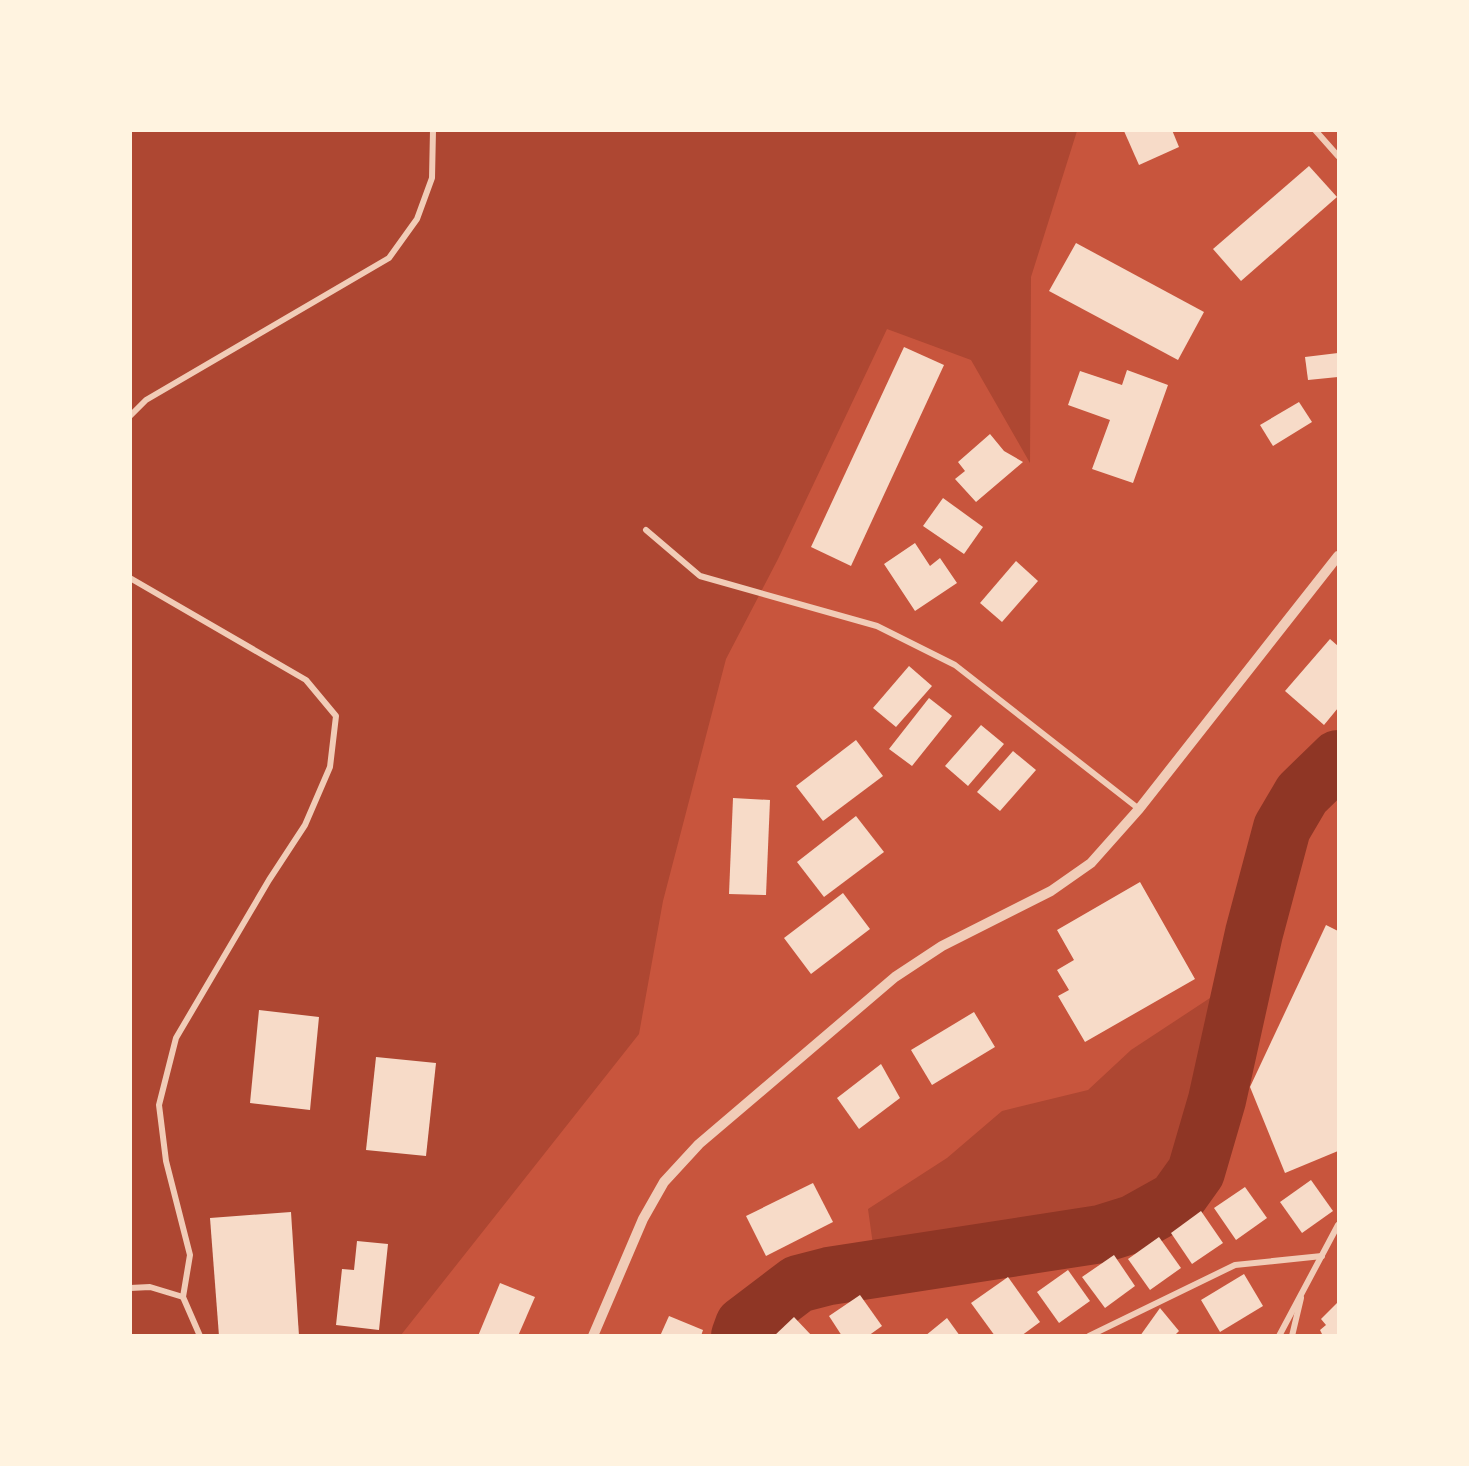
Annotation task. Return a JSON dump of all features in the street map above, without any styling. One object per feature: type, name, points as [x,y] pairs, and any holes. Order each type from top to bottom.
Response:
[{"type":"street","points":[[130,416],[146,400],[389,258],[417,219],[432,178],[433,130]]},
{"type":"street","points":[[1315,130],[1338,156]]},
{"type":"street","points":[[646,530],[700,576],[876,626],[955,665],[1139,810]]},
{"type":"street","points":[[593,1335],[643,1219],[664,1182],[699,1144],[895,977],[942,946],[1051,891],[1091,863],[1139,810],[1280,633],[1338,555]]},
{"type":"street","points":[[130,578],[306,680],[336,716],[330,767],[305,825],[269,880],[176,1038],[159,1105],[166,1161],[190,1255],[183,1297],[200,1335]]},
{"type":"street","points":[[1279,1335],[1338,1225]]},
{"type":"street","points":[[1089,1335],[1234,1265],[1322,1256]]},
{"type":"street","points":[[130,1288],[150,1287],[183,1297]]},
{"type":"street","points":[[1292,1335],[1303,1289]]},
{"type":"shaded area","points":[[131,131],[1077,131],[1031,277],[1030,463],[971,360],[887,329],[778,559],[726,659],[663,901],[639,1034],[401,1335],[131,1336]]},
{"type":"shaded area","points":[[1245,975],[1207,1174],[1117,1240],[905,1264],[873,1245],[868,1209],[947,1158],[1002,1111],[1088,1090],[1131,1050]]},
{"type":"building","points":[[1172,130],[1179,147],[1139,165],[1124,131]]},
{"type":"building","points":[[1309,166],[1337,197],[1241,281],[1213,249]]},
{"type":"building","points":[[1076,243],[1204,312],[1178,360],[1049,291]]},
{"type":"building","points":[[904,347],[944,365],[851,566],[811,547]]},
{"type":"building","points":[[1338,353],[1338,377],[1308,380],[1305,357]]},
{"type":"building","points":[[1127,370],[1168,385],[1133,483],[1092,469],[1110,420],[1068,405],[1080,371],[1122,385]]},
{"type":"building","points":[[1299,402],[1312,422],[1273,446],[1260,425]]},
{"type":"building","points":[[990,434],[1004,451],[1023,462],[976,502],[955,479],[965,471],[958,462]]},
{"type":"building","points":[[943,498],[983,527],[964,554],[923,526]]},
{"type":"building","points":[[915,543],[930,566],[940,558],[957,583],[915,611],[884,564]]},
{"type":"building","points":[[1016,561],[1038,581],[1002,622],[980,603]]},
{"type":"building","points":[[1330,639],[1338,646],[1338,708],[1324,725],[1285,691]]},
{"type":"building","points":[[909,666],[932,686],[896,727],[873,708]]},
{"type":"building","points":[[929,698],[952,716],[912,766],[889,749]]},
{"type":"building","points":[[981,725],[1004,744],[968,786],[945,766]]},
{"type":"building","points":[[856,740],[883,776],[823,821],[796,786]]},
{"type":"building","points":[[1013,751],[1036,770],[1000,811],[977,792]]},
{"type":"building","points":[[733,798],[770,800],[766,895],[729,894]]},
{"type":"building","points":[[856,816],[884,852],[824,897],[797,862]]},
{"type":"building","points":[[1140,882],[1195,979],[1085,1042],[1058,996],[1069,990],[1057,970],[1074,960],[1057,930]]},
{"type":"building","points":[[843,893],[870,929],[811,974],[784,938]]},
{"type":"building","points":[[1326,925],[1338,931],[1338,1151],[1285,1173],[1250,1087]]},
{"type":"building","points":[[259,1010],[319,1017],[310,1110],[250,1103]]},
{"type":"building","points":[[974,1012],[995,1047],[932,1085],[911,1050]]},
{"type":"building","points":[[376,1057],[436,1063],[426,1156],[366,1150]]},
{"type":"building","points":[[881,1064],[900,1098],[859,1129],[837,1098]]},
{"type":"building","points":[[1311,1180],[1333,1211],[1302,1233],[1280,1202]]},
{"type":"building","points":[[813,1183],[833,1222],[766,1256],[746,1216]]},
{"type":"building","points":[[1245,1187],[1267,1218],[1236,1240],[1214,1208]]},
{"type":"building","points":[[1201,1211],[1223,1243],[1192,1264],[1171,1233]]},
{"type":"building","points":[[291,1212],[299,1336],[219,1336],[210,1218]]},
{"type":"building","points":[[1159,1237],[1181,1268],[1150,1290],[1128,1259]]},
{"type":"building","points":[[357,1241],[388,1244],[379,1330],[336,1325],[342,1269],[354,1270]]},
{"type":"building","points":[[1114,1255],[1135,1286],[1105,1308],[1082,1277]]},
{"type":"building","points":[[1068,1270],[1090,1301],[1059,1323],[1037,1292]]},
{"type":"building","points":[[1244,1274],[1263,1306],[1220,1332],[1201,1300]]},
{"type":"building","points":[[1008,1277],[1040,1322],[1021,1336],[995,1336],[971,1303]]},
{"type":"building","points":[[500,1283],[535,1297],[518,1336],[478,1336]]},
{"type":"building","points":[[860,1295],[882,1326],[868,1336],[842,1336],[829,1316]]},
{"type":"building","points":[[1338,1302],[1338,1336],[1321,1336],[1320,1330],[1326,1325],[1321,1319]]},
{"type":"building","points":[[1160,1308],[1179,1331],[1174,1336],[1140,1336]]},
{"type":"building","points":[[669,1316],[703,1330],[701,1336],[660,1336]]},
{"type":"building","points":[[794,1317],[812,1336],[774,1336]]},
{"type":"building","points":[[947,1318],[960,1336],[925,1336]]},
{"type":"waterway","points":[[740,1336],[744,1325],[798,1284],[829,1276],[1101,1234],[1133,1224],[1176,1200],[1196,1172],[1217,1100],[1254,933],[1282,828],[1302,794],[1338,759]]}]
